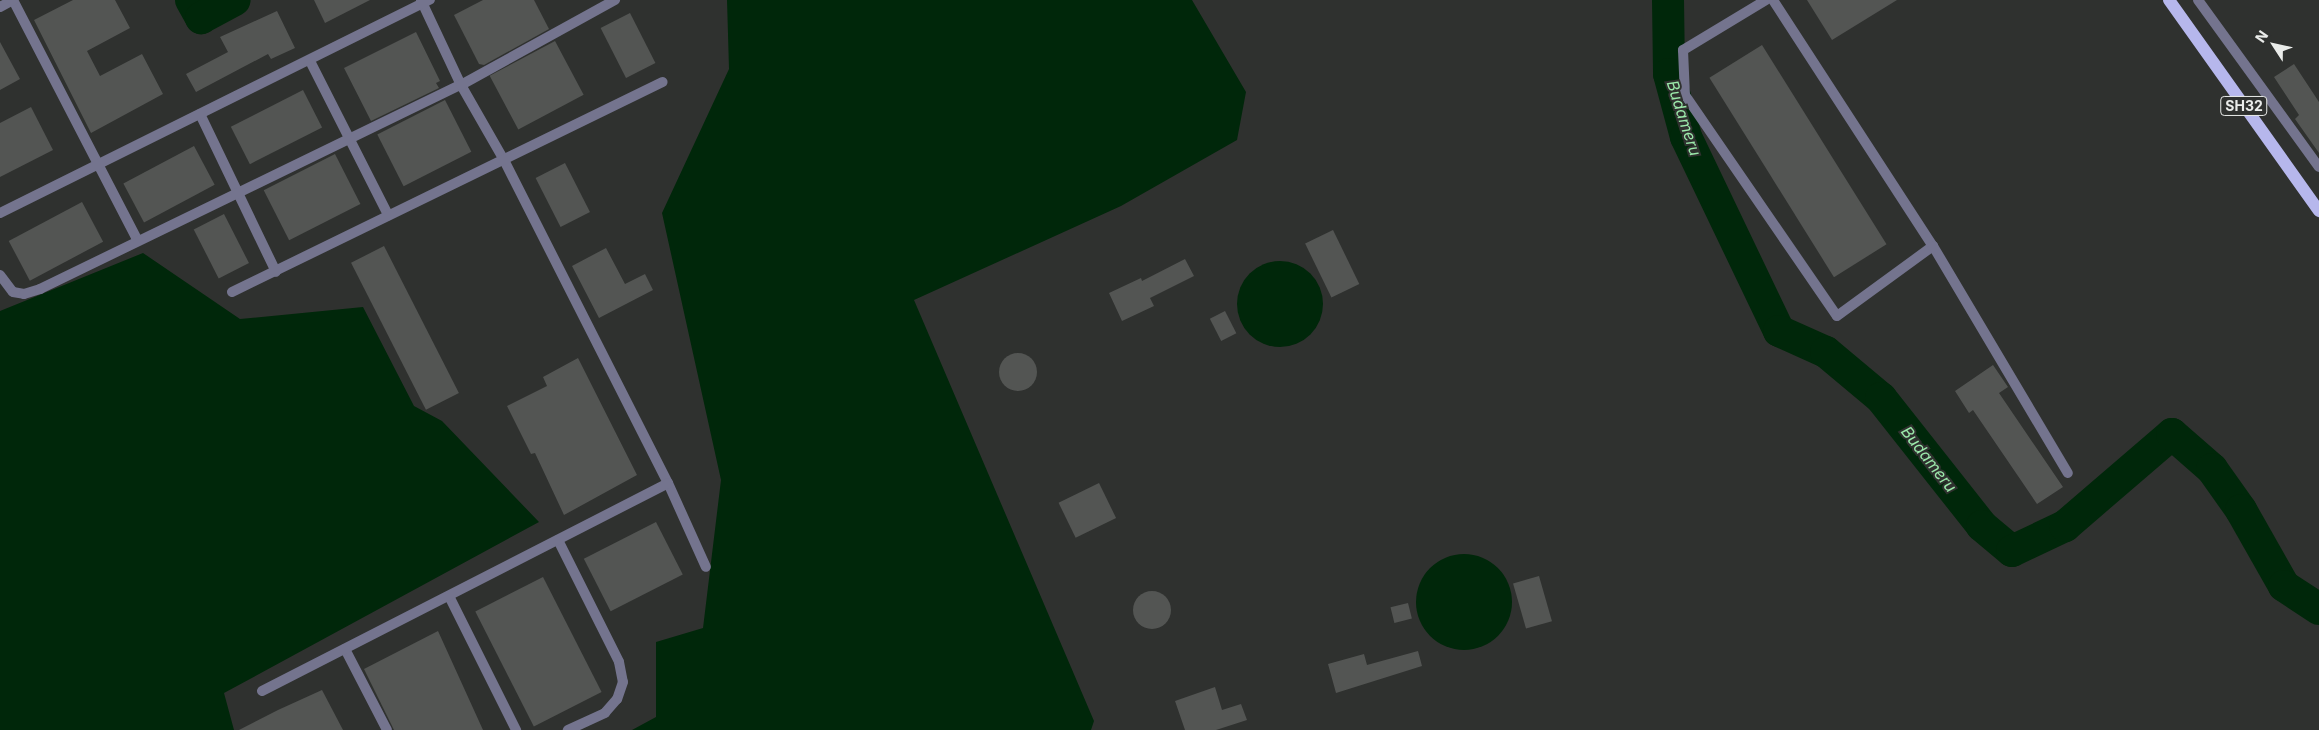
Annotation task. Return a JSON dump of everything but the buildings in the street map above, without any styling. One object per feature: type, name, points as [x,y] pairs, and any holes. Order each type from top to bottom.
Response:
[{"type":"main road","name":"SH32","points":[[2169,0],[2319,211]]},
{"type":"street","points":[[0,7],[13,0],[138,241]]},
{"type":"street","points":[[0,275],[13,292],[24,294],[238,194],[349,138],[461,85],[616,0]]},
{"type":"street","points":[[1766,0],[1683,50],[1685,95],[1837,316],[1933,246]]},
{"type":"street","points":[[1773,0],[1933,246],[2068,473]]},
{"type":"street","points":[[2198,0],[2319,167]]},
{"type":"street","points":[[0,213],[310,61],[424,1],[461,85],[504,160],[668,483],[706,567]]},
{"type":"street","points":[[310,61],[388,215]]},
{"type":"street","points":[[232,292],[663,82]]},
{"type":"street","points":[[200,114],[276,272]]},
{"type":"street","points":[[262,691],[668,483]]},
{"type":"street","points":[[558,540],[619,662],[623,682],[617,699],[605,713],[568,730]]},
{"type":"street","points":[[448,596],[516,730]]},
{"type":"street","points":[[345,649],[387,730]]},
{"type":"shaded area","points":[[727,0],[1192,0],[1246,92],[1237,140],[1121,206],[914,300],[1094,721],[1091,730],[632,730],[656,717],[656,642],[703,628],[721,480],[662,213],[729,69]]},
{"type":"shaded area","points":[[143,253],[240,319],[363,307],[414,406],[442,421],[539,522],[224,693],[234,730],[0,730],[0,311]]},
{"type":"shaded area","points":[[1280,261],[1296,264],[1304,268],[1316,280],[1320,288],[1323,304],[1320,320],[1316,328],[1304,340],[1296,344],[1280,347],[1264,344],[1256,340],[1244,328],[1240,320],[1237,304],[1240,288],[1244,280],[1256,268],[1264,264]]},
{"type":"shaded area","points":[[1464,554],[1482,558],[1498,568],[1508,584],[1512,602],[1508,620],[1498,636],[1482,646],[1464,650],[1446,646],[1430,636],[1420,620],[1416,602],[1420,584],[1430,568],[1446,558]]},
{"type":"waterway","points":[[191,0],[201,18],[235,0]]},
{"type":"waterway","name":"Budameru","points":[[1668,0],[1669,74],[1686,137],[1779,331],[1826,352],[1881,398],[1982,526],[2012,551],[2065,526],[2172,434],[2212,469],[2241,510],[2284,586],[2319,609]]}]
